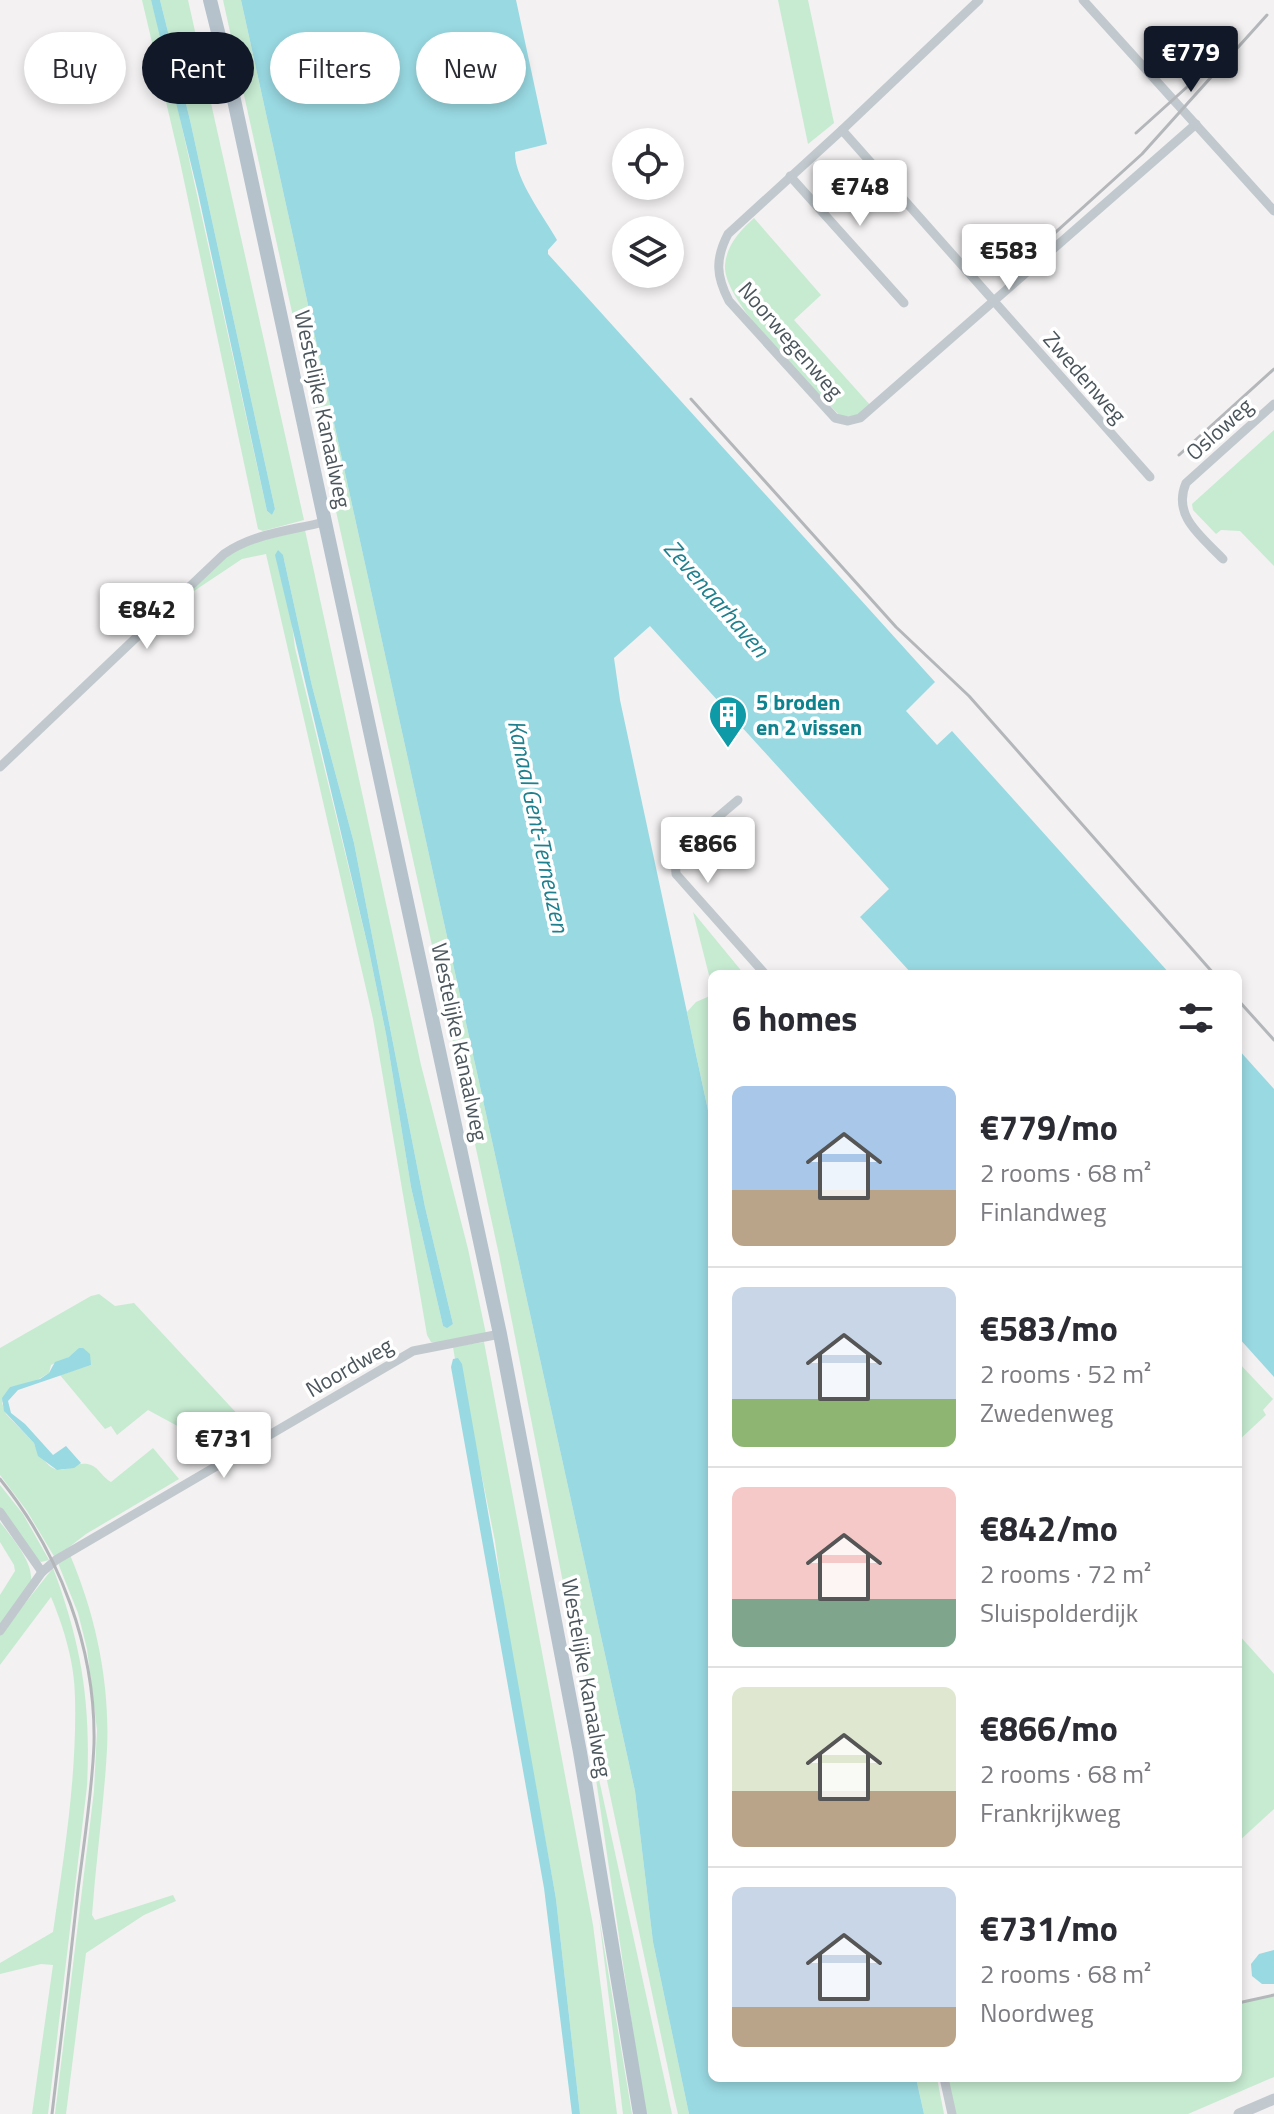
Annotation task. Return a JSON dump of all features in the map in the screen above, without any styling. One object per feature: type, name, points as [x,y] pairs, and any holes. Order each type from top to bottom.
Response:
[{"type":"main road","name":"Westelijke Kanaalweg","points":[[210,0],[232,87],[500,1334],[580,1752],[637,2109]]},
{"type":"street","name":"Noorwegenweg","points":[[979,0],[728,234],[719,251],[718,281],[729,301],[835,418],[848,421],[860,418],[994,300]]},
{"type":"street","points":[[1083,0],[1274,211]]},
{"type":"street","points":[[994,300],[1196,124]]},
{"type":"street","name":"Zwedenweg","points":[[842,130],[1150,477]]},
{"type":"street","points":[[790,176],[904,303]]},
{"type":"street","name":"Osloweg","points":[[1223,559],[1194,528],[1184,513],[1180,498],[1186,483],[1274,404]]},
{"type":"street","points":[[0,767],[224,554],[238,544],[266,534],[324,522]]},
{"type":"street","points":[[738,800],[692,839],[675,859],[676,874],[761,970]]},
{"type":"street","name":"Noordweg","points":[[0,1631],[42,1572],[93,1538],[413,1351],[500,1334]]},
{"type":"street","points":[[0,1512],[42,1572]]},
{"type":"street","points":[[945,2082],[952,2114]]},
{"type":"street","points":[[1239,2114],[1274,2099]]},
{"type":"green space","points":[[142,0],[151,0],[160,32],[150,32]]},
{"type":"green space","points":[[160,0],[188,0],[195,32],[168,32]]},
{"type":"green space","points":[[223,0],[241,0],[248,32],[230,32]]},
{"type":"green space","points":[[778,0],[808,0],[834,123],[808,144]]},
{"type":"green space","points":[[254,59],[635,1791],[653,1942],[689,2114],[678,2114],[674,2097],[598,1738],[575,1644],[499,1255],[246,104],[254,104]]},
{"type":"green space","points":[[167,104],[177,104],[267,511],[272,515],[275,509],[186,104],[211,104],[304,520],[263,531],[258,529]]},
{"type":"green space","points":[[754,218],[821,295],[794,320],[871,406],[860,415],[841,417],[772,344],[738,301],[728,281],[726,257],[735,238]]},
{"type":"green space","points":[[1274,430],[1274,566],[1240,531],[1221,530],[1216,534],[1193,510],[1192,504]]},
{"type":"green space","points":[[305,530],[421,1065],[468,1249],[486,1334],[437,1343],[431,1342],[427,1335],[373,1019],[266,554],[242,559],[179,601],[233,550]],"holes":[[[283,555],[312,686],[354,843],[425,1207],[453,1324],[447,1327],[443,1326],[411,1187],[369,951],[295,648]]]},
{"type":"green space","points":[[693,912],[741,970],[708,971]]},
{"type":"green space","points":[[708,997],[708,1110],[687,1012],[696,1002]]},
{"type":"green space","points":[[99,1294],[115,1306],[134,1303],[256,1434],[241,1443],[231,1430],[183,1429],[148,1410],[117,1435],[111,1426],[105,1429],[60,1375],[91,1365],[69,1357],[51,1365],[49,1373],[32,1383],[10,1387],[2,1403],[6,1414],[34,1443],[50,1467],[62,1470],[78,1464],[91,1465],[111,1482],[153,1448],[179,1479],[86,1534],[55,1558],[27,1511],[0,1475],[0,1348]]},
{"type":"green space","points":[[484,1342],[593,1925],[617,2114],[580,2114],[556,1899],[506,1622],[495,1541],[459,1363],[453,1347]]},
{"type":"green space","points":[[1242,1366],[1273,1399],[1263,1410],[1266,1415],[1242,1437]]},
{"type":"green space","points":[[0,1485],[23,1514],[49,1560],[41,1562],[36,1558],[0,1508]]},
{"type":"green space","points":[[0,1522],[21,1551],[29,1567],[31,1583],[0,1626],[0,1595],[15,1571],[0,1542]]},
{"type":"green space","points":[[70,1555],[94,1626],[106,1699],[106,1770],[92,1915],[95,1920],[173,1895],[176,1901],[144,1915],[86,1953],[66,2114],[55,2114],[94,1791],[97,1730],[87,1649],[78,1613],[58,1563]]},
{"type":"green space","points":[[53,1568],[78,1649],[86,1701],[87,1786],[48,2114],[32,2114],[53,1965],[41,1964],[0,1974],[0,1963],[53,1932],[72,1786],[75,1685],[68,1646],[51,1597],[0,1665],[0,1635]]},
{"type":"green space","points":[[1242,1638],[1274,1674],[1274,1809],[1242,1838]]},
{"type":"green space","points":[[590,1738],[672,2114],[645,2114]]},
{"type":"green space","points":[[599,1917],[632,2114],[623,2114]]},
{"type":"green space","points":[[1274,1995],[1274,2077],[1188,2114],[955,2114],[948,2082],[1242,2082],[1242,2002]]},
{"type":"green space","points":[[917,2082],[938,2082],[944,2114],[924,2114]]},
{"type":"water","points":[[151,0],[160,0],[168,32],[159,32]]},
{"type":"water","points":[[241,0],[516,0],[523,32],[416,32],[416,104],[526,104],[526,46],[547,144],[515,152],[516,162],[524,185],[557,240],[548,254],[935,682],[906,711],[937,745],[952,731],[1166,970],[908,970],[860,917],[889,889],[650,626],[614,658],[620,700],[708,1110],[708,2082],[917,2082],[924,2114],[689,2114],[653,1942],[635,1791],[254,59],[254,32],[248,32]]},
{"type":"water","points":[[176,104],[186,104],[190,120],[275,509],[272,515],[267,511]]},
{"type":"water","points":[[278,550],[283,555],[312,686],[354,843],[425,1207],[453,1324],[447,1328],[443,1326],[411,1187],[369,951],[275,555]]},
{"type":"water","points":[[1242,1053],[1274,1089],[1274,1377],[1242,1341]]},
{"type":"water","points":[[79,1348],[90,1354],[91,1365],[18,1390],[8,1401],[11,1413],[53,1455],[66,1446],[81,1463],[74,1468],[57,1470],[38,1456],[34,1443],[4,1411],[2,1398],[10,1387],[40,1379],[49,1373],[55,1362],[69,1357]]},
{"type":"water","points":[[458,1358],[462,1364],[556,1899],[580,2114],[572,2114],[544,1888],[451,1367],[453,1359]]},
{"type":"water","points":[[1274,1950],[1274,1984],[1262,1984],[1252,1976],[1251,1964],[1259,1954]]},
{"type":"railway","points":[[1015,269],[1142,154],[1267,15]]},
{"type":"railway","points":[[1136,133],[1197,78]]},
{"type":"railway","points":[[1179,455],[1274,369]]},
{"type":"railway","points":[[691,399],[896,627],[969,696],[1210,970]]},
{"type":"railway","points":[[1242,1004],[1274,1040]]},
{"type":"railway","points":[[0,1479],[40,1538],[57,1570],[81,1638],[93,1708],[92,1781],[52,2114]]},
{"type":"railway","points":[[1242,2002],[1274,1995]]},
{"type":"place","name":"5 broden en 2 vissen","points":[[728,749]]},
{"type":"water label","name":"Zevenaarhaven","points":[[717,598]]},
{"type":"water label","name":"Kanaal Gent-Terneuzen","points":[[539,826]]}]
